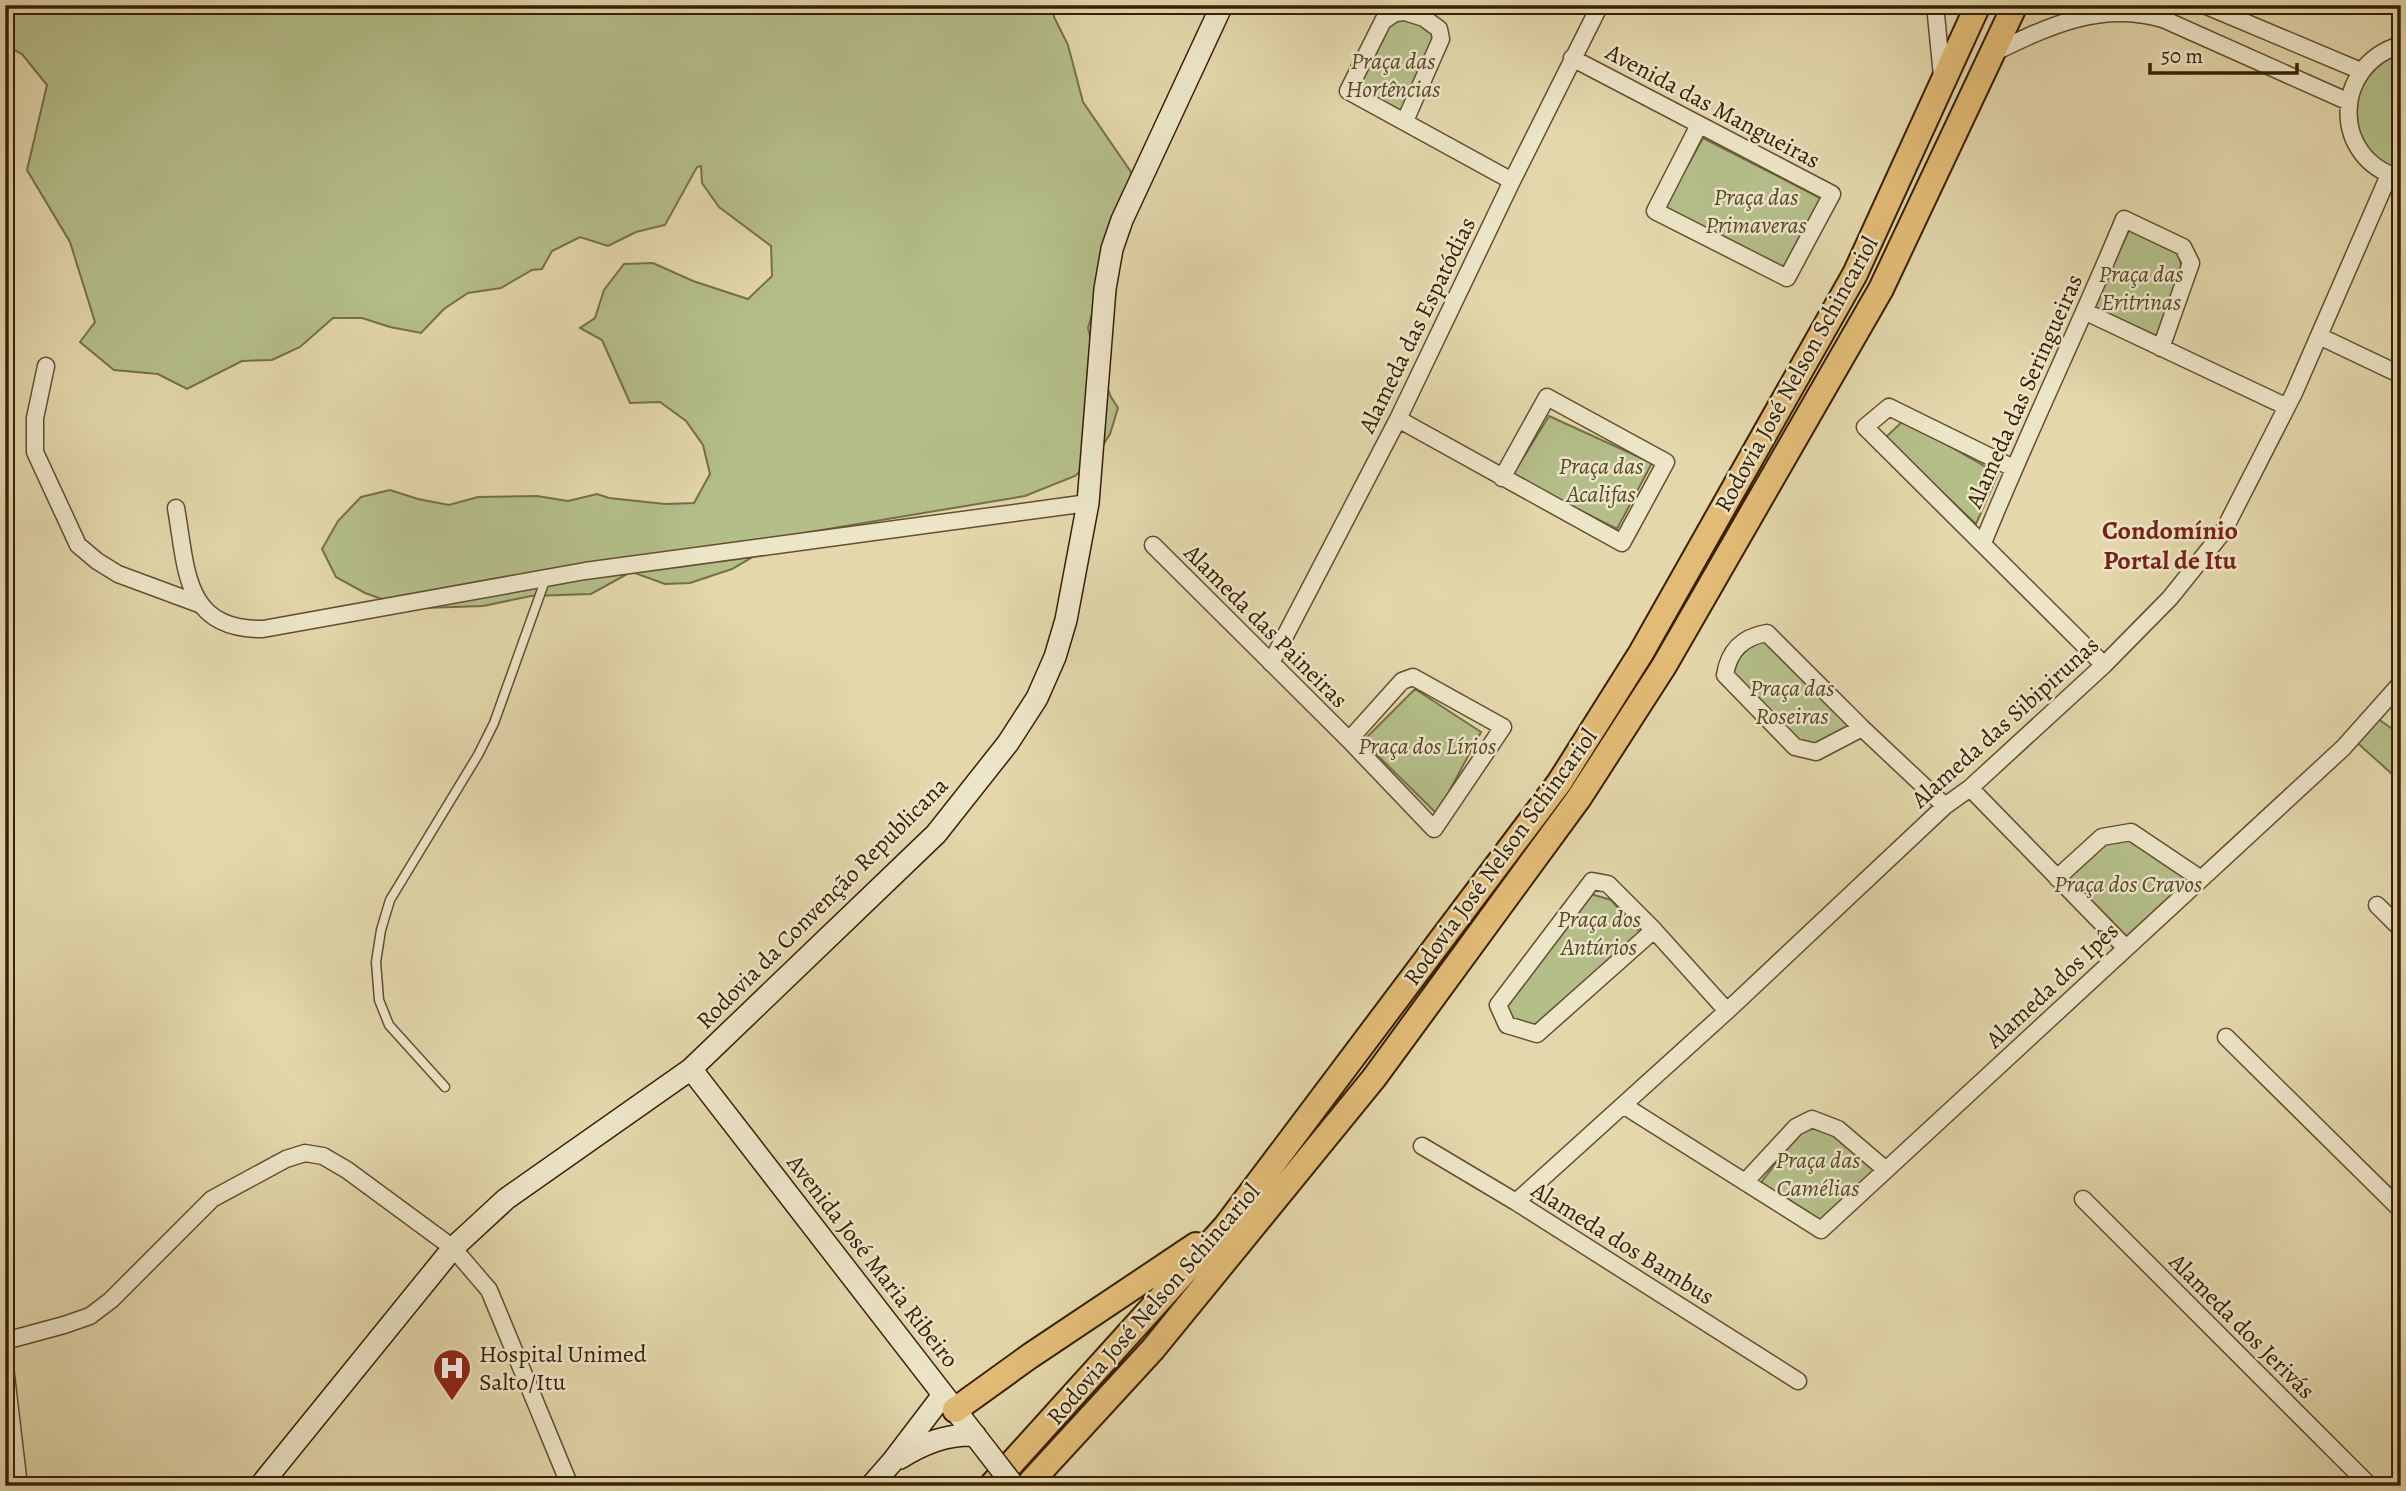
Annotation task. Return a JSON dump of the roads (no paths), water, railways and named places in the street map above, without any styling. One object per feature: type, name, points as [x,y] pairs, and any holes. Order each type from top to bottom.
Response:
[{"type":"main road","name":"Rodovia da Convenção Republicana","points":[[260,1486],[453,1248],[506,1199],[691,1069],[936,834],[1008,743],[1037,698],[1055,657],[1066,621],[1088,503],[1101,327],[1112,250],[1122,220],[1222,5]]},
{"type":"main road","name":"Rodovia José Nelson Schincariol","points":[[991,1486],[1226,1226],[1566,772],[1641,653],[1855,274],[1978,5]]},
{"type":"main road","name":"Rodovia José Nelson Schincariol","points":[[1027,1486],[1153,1349],[1365,1089],[1579,798],[1664,666],[1881,289],[2015,5]]},
{"type":"main road","name":"Avenida José Maria Ribeiro","points":[[691,1069],[1014,1486]]},
{"type":"main road","points":[[871,1486],[949,1402],[1030,1356],[1226,1226]]},
{"type":"main road","points":[[892,1462],[915,1448],[954,1434],[981,1443]]},
{"type":"street","name":"Alameda das Espatódias","points":[[1272,663],[1398,419],[1600,5]]},
{"type":"street","points":[[1935,5],[1943,85]]},
{"type":"street","points":[[2204,5],[2361,71]]},
{"type":"street","points":[[1993,53],[2092,10],[2131,12],[2163,19],[2349,102]]},
{"type":"street","points":[[1405,121],[1441,39],[1440,29],[1424,18],[1405,12],[1395,13],[1383,20],[1348,91],[1512,181]]},
{"type":"street","points":[[2395,176],[2377,167],[2358,148],[2350,128],[2349,102],[2361,71],[2376,56],[2401,45]]},
{"type":"street","name":"Avenida das Mangueiras","points":[[1572,58],[1832,194],[1787,278],[1655,211],[1699,125]]},
{"type":"street","name":"Alameda das Sibipirunas","points":[[1516,1202],[1727,1011],[1945,806],[1970,788],[2104,666],[2170,598],[2223,532],[2287,407],[2395,176]]},
{"type":"street","name":"Alameda das Seringueiras","points":[[1983,543],[2014,468],[2086,312],[2124,219],[2183,247],[2191,263],[2161,348]]},
{"type":"street","points":[[2086,312],[2287,407]]},
{"type":"street","points":[[2319,335],[2401,375]]},
{"type":"street","points":[[46,366],[35,418],[35,452],[78,545],[118,574],[199,604],[219,621],[244,629],[263,629],[546,578],[1088,503]]},
{"type":"street","points":[[1398,419],[1502,478],[1622,543],[1666,462],[1547,397],[1502,478]]},
{"type":"street","points":[[2014,468],[1889,407],[1865,427],[2104,666]]},
{"type":"street","points":[[176,508],[190,586],[199,604]]},
{"type":"street","name":"Alameda das Paineiras","points":[[1153,545],[1349,740],[1434,830],[1503,727],[1413,677],[1402,681],[1349,740]]},
{"type":"street","points":[[1862,728],[1816,752],[1795,747],[1725,676],[1726,666],[1740,642],[1753,635],[1767,633],[1945,806]]},
{"type":"street","name":"Alameda dos Ipês","points":[[1746,1181],[1821,1230],[2343,748],[2401,683]]},
{"type":"street","points":[[1970,788],[2126,948]]},
{"type":"street","points":[[2057,878],[2102,837],[2131,832],[2201,879]]},
{"type":"street","points":[[1654,930],[1537,1034],[1507,1025],[1498,1005],[1592,881],[1608,884],[1654,930],[1727,1011]]},
{"type":"street","points":[[2377,905],[2401,929]]},
{"type":"street","points":[[2227,1037],[2401,1210]]},
{"type":"street","points":[[1623,1105],[1746,1181],[1796,1127],[1812,1119],[1838,1129],[1886,1170]]},
{"type":"street","name":"Alameda dos Bambus","points":[[1422,1146],[1516,1202],[1797,1381]]},
{"type":"street","points":[[5,1341],[90,1316],[111,1300],[212,1199],[286,1159],[305,1153],[323,1156],[348,1170],[453,1248],[489,1290],[570,1486]]},
{"type":"street","name":"Alameda dos Jerivás","points":[[2083,1199],[2370,1486]]},
{"type":"street","points":[[5,1367],[19,1486]]},
{"type":"lane","points":[[445,1087],[389,1025],[379,1000],[376,962],[381,930],[390,900],[478,755],[494,723],[546,578]]},
{"type":"place","name":"Hospital Unimed Salto/Itu","points":[[452,1402]]},
{"type":"district","name":"Condomínio Portal de Itu","points":[[2170,545]]},
{"type":"park label","name":"Praça das Hortências","points":[[1393,75]]},
{"type":"park label","name":"Praça das Primaveras","points":[[1756,211]]},
{"type":"park label","name":"Praça das Eritrinas","points":[[2141,288]]},
{"type":"park label","name":"Praça das Acalifas","points":[[1601,480]]},
{"type":"park label","name":"Praça das Roseiras","points":[[1792,702]]},
{"type":"park label","name":"Praça dos Lírios","points":[[1427,746]]},
{"type":"park label","name":"Praça dos Cravos","points":[[2128,884]]},
{"type":"park label","name":"Praça dos Antúrios","points":[[1599,933]]},
{"type":"park label","name":"Praça das Camélias","points":[[1818,1174]]}]
